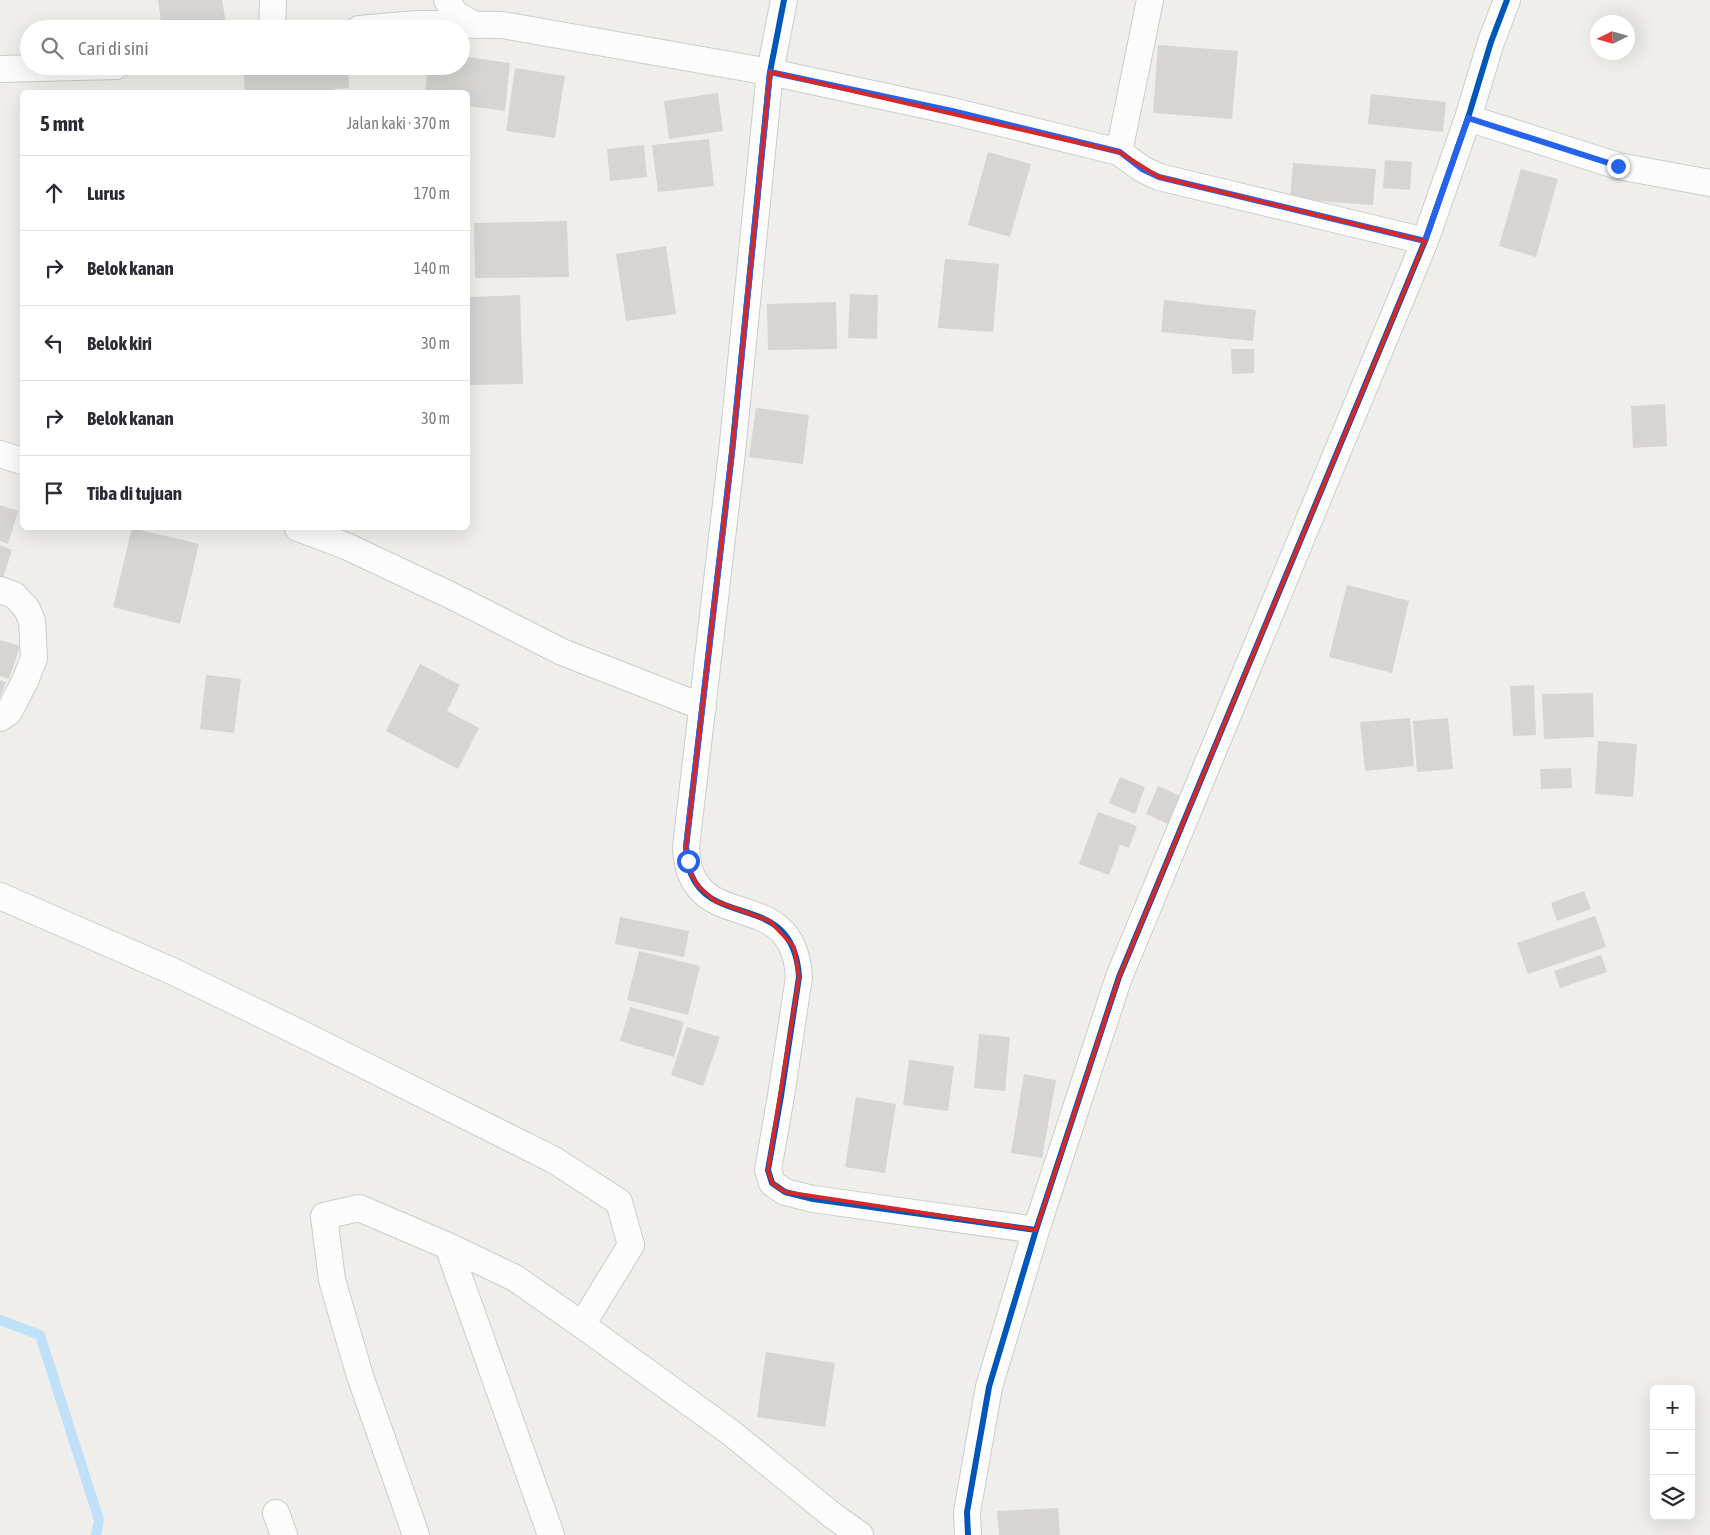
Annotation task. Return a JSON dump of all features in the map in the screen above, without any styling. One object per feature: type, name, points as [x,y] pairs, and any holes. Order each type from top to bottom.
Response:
[{"type":"street","points":[[272,20],[273,0]]},
{"type":"street","points":[[447,0],[454,14],[465,20]]},
{"type":"street","points":[[784,0],[770,72],[732,452],[686,847],[691,874],[698,886],[715,901],[770,921],[780,928],[794,947],[798,960],[796,995],[768,1170],[772,1183],[785,1192],[813,1199],[1036,1230]]},
{"type":"street","points":[[1120,152],[1150,0]]},
{"type":"street","points":[[968,1535],[967,1512],[989,1387],[1036,1230],[1119,977],[1425,241],[1507,0]]},
{"type":"street","points":[[470,22],[475,25]]},
{"type":"street","points":[[470,25],[502,25],[770,72],[952,111],[1120,152],[1142,169],[1159,177],[1425,241]]},
{"type":"street","points":[[0,69],[20,68]]},
{"type":"street","points":[[1468,118],[1618,166],[1710,183]]},
{"type":"street","points":[[0,454],[20,460]]},
{"type":"street","points":[[303,530],[346,546],[450,595],[562,652],[703,707]]},
{"type":"street","points":[[0,590],[14,594],[27,609],[32,622],[34,658],[25,681],[8,712],[0,718]]},
{"type":"street","points":[[0,896],[172,971],[308,1036],[554,1160],[619,1202],[631,1245],[582,1325]]},
{"type":"street","points":[[416,1535],[360,1376],[335,1289],[324,1216],[359,1208],[448,1246],[515,1278],[730,1432],[832,1515],[860,1535]]},
{"type":"street","points":[[448,1246],[551,1535]]},
{"type":"highlighted area","points":[[770,72],[1119,152],[1159,177],[1425,241],[1119,977],[1036,1230],[785,1192],[772,1183],[768,1170],[799,977],[794,947],[770,921],[715,901],[698,886],[691,874],[686,847],[732,452]]},
{"type":"building","points":[[158,0],[222,0],[225,20],[161,20]]},
{"type":"building","points":[[1158,45],[1238,51],[1232,119],[1153,113]]},
{"type":"building","points":[[470,57],[510,63],[505,111],[470,106],[470,90],[425,90],[427,75],[470,75]]},
{"type":"building","points":[[515,68],[565,76],[555,138],[506,131]]},
{"type":"building","points":[[244,75],[348,75],[349,88],[333,90],[245,90]]},
{"type":"building","points":[[718,93],[723,131],[669,139],[664,101]]},
{"type":"building","points":[[1371,94],[1446,102],[1443,132],[1368,124]]},
{"type":"building","points":[[709,139],[714,186],[658,192],[652,145]]},
{"type":"building","points":[[644,145],[647,177],[610,181],[607,149]]},
{"type":"building","points":[[988,152],[1031,164],[1010,237],[968,225]]},
{"type":"building","points":[[1385,160],[1412,162],[1410,190],[1383,188]]},
{"type":"building","points":[[1293,163],[1376,169],[1373,205],[1290,199]]},
{"type":"building","points":[[1521,169],[1558,179],[1536,257],[1499,246]]},
{"type":"building","points":[[567,221],[569,277],[475,278],[474,223]]},
{"type":"building","points":[[666,246],[676,314],[626,321],[616,254]]},
{"type":"building","points":[[945,259],[999,264],[993,332],[938,328]]},
{"type":"building","points":[[850,294],[878,295],[877,339],[848,338]]},
{"type":"building","points":[[520,295],[523,384],[470,385],[470,297]]},
{"type":"building","points":[[1164,300],[1256,310],[1253,341],[1161,332]]},
{"type":"building","points":[[836,302],[837,349],[768,350],[767,304]]},
{"type":"building","points":[[1231,349],[1254,349],[1254,373],[1232,374]]},
{"type":"building","points":[[1665,404],[1667,446],[1633,448],[1631,406]]},
{"type":"building","points":[[756,408],[809,415],[803,464],[749,457]]},
{"type":"building","points":[[0,505],[18,511],[8,544],[0,541]]},
{"type":"building","points":[[132,530],[140,530],[199,544],[180,624],[113,607]]},
{"type":"building","points":[[0,545],[12,550],[2,581],[0,580]]},
{"type":"building","points":[[1347,585],[1409,601],[1392,673],[1329,657]]},
{"type":"building","points":[[0,640],[20,646],[9,679],[0,676]]},
{"type":"building","points":[[420,664],[460,685],[447,711],[479,728],[458,769],[386,731]]},
{"type":"building","points":[[206,675],[241,679],[234,733],[200,729]]},
{"type":"building","points":[[0,680],[6,682],[0,698]]},
{"type":"building","points":[[1534,685],[1536,735],[1513,736],[1510,686]]},
{"type":"building","points":[[1593,693],[1594,737],[1544,739],[1542,694]]},
{"type":"building","points":[[1410,718],[1414,766],[1365,771],[1360,722]]},
{"type":"building","points":[[1448,718],[1453,769],[1417,772],[1413,721]]},
{"type":"building","points":[[1598,741],[1637,744],[1633,797],[1595,794]]},
{"type":"building","points":[[1571,768],[1572,788],[1541,789],[1540,769]]},
{"type":"building","points":[[1120,777],[1145,787],[1135,814],[1109,803]]},
{"type":"building","points":[[1158,786],[1180,796],[1168,824],[1146,814]]},
{"type":"building","points":[[1098,812],[1137,826],[1129,848],[1120,845],[1109,875],[1079,864]]},
{"type":"building","points":[[1584,891],[1591,909],[1557,921],[1551,903]]},
{"type":"building","points":[[1595,916],[1606,947],[1528,974],[1517,943]]},
{"type":"building","points":[[620,917],[689,931],[684,957],[615,944]]},
{"type":"building","points":[[639,951],[700,966],[688,1015],[627,1000]]},
{"type":"building","points":[[1601,955],[1607,972],[1560,988],[1554,971]]},
{"type":"building","points":[[630,1007],[684,1022],[674,1057],[620,1041]]},
{"type":"building","points":[[687,1027],[720,1037],[703,1086],[671,1075]]},
{"type":"building","points":[[979,1034],[1010,1037],[1005,1091],[974,1088]]},
{"type":"building","points":[[909,1060],[954,1066],[948,1111],[903,1105]]},
{"type":"building","points":[[1024,1074],[1056,1080],[1042,1158],[1011,1153]]},
{"type":"building","points":[[856,1097],[896,1104],[885,1173],[845,1167]]},
{"type":"building","points":[[766,1352],[835,1363],[825,1427],[757,1417]]},
{"type":"building","points":[[1058,1508],[1060,1535],[999,1535],[997,1511]]},
{"type":"waterway","points":[[0,1320],[40,1335],[99,1520],[96,1535]]},
{"type":"cycle path","points":[[784,0],[770,72],[732,452],[686,847],[688,864],[691,874],[702,891],[716,901],[768,921],[783,932],[794,950],[799,977],[768,1170],[772,1183],[785,1192],[813,1199],[1036,1230]]},
{"type":"cycle path","points":[[968,1535],[967,1512],[989,1387],[1036,1230],[1119,977],[1425,241],[1468,118],[1491,42],[1507,0]]},
{"type":"route","points":[[688,861],[686,847],[732,452],[770,72],[952,111],[1120,152],[1142,169],[1159,177],[1425,241],[1468,118],[1618,166]]}]
